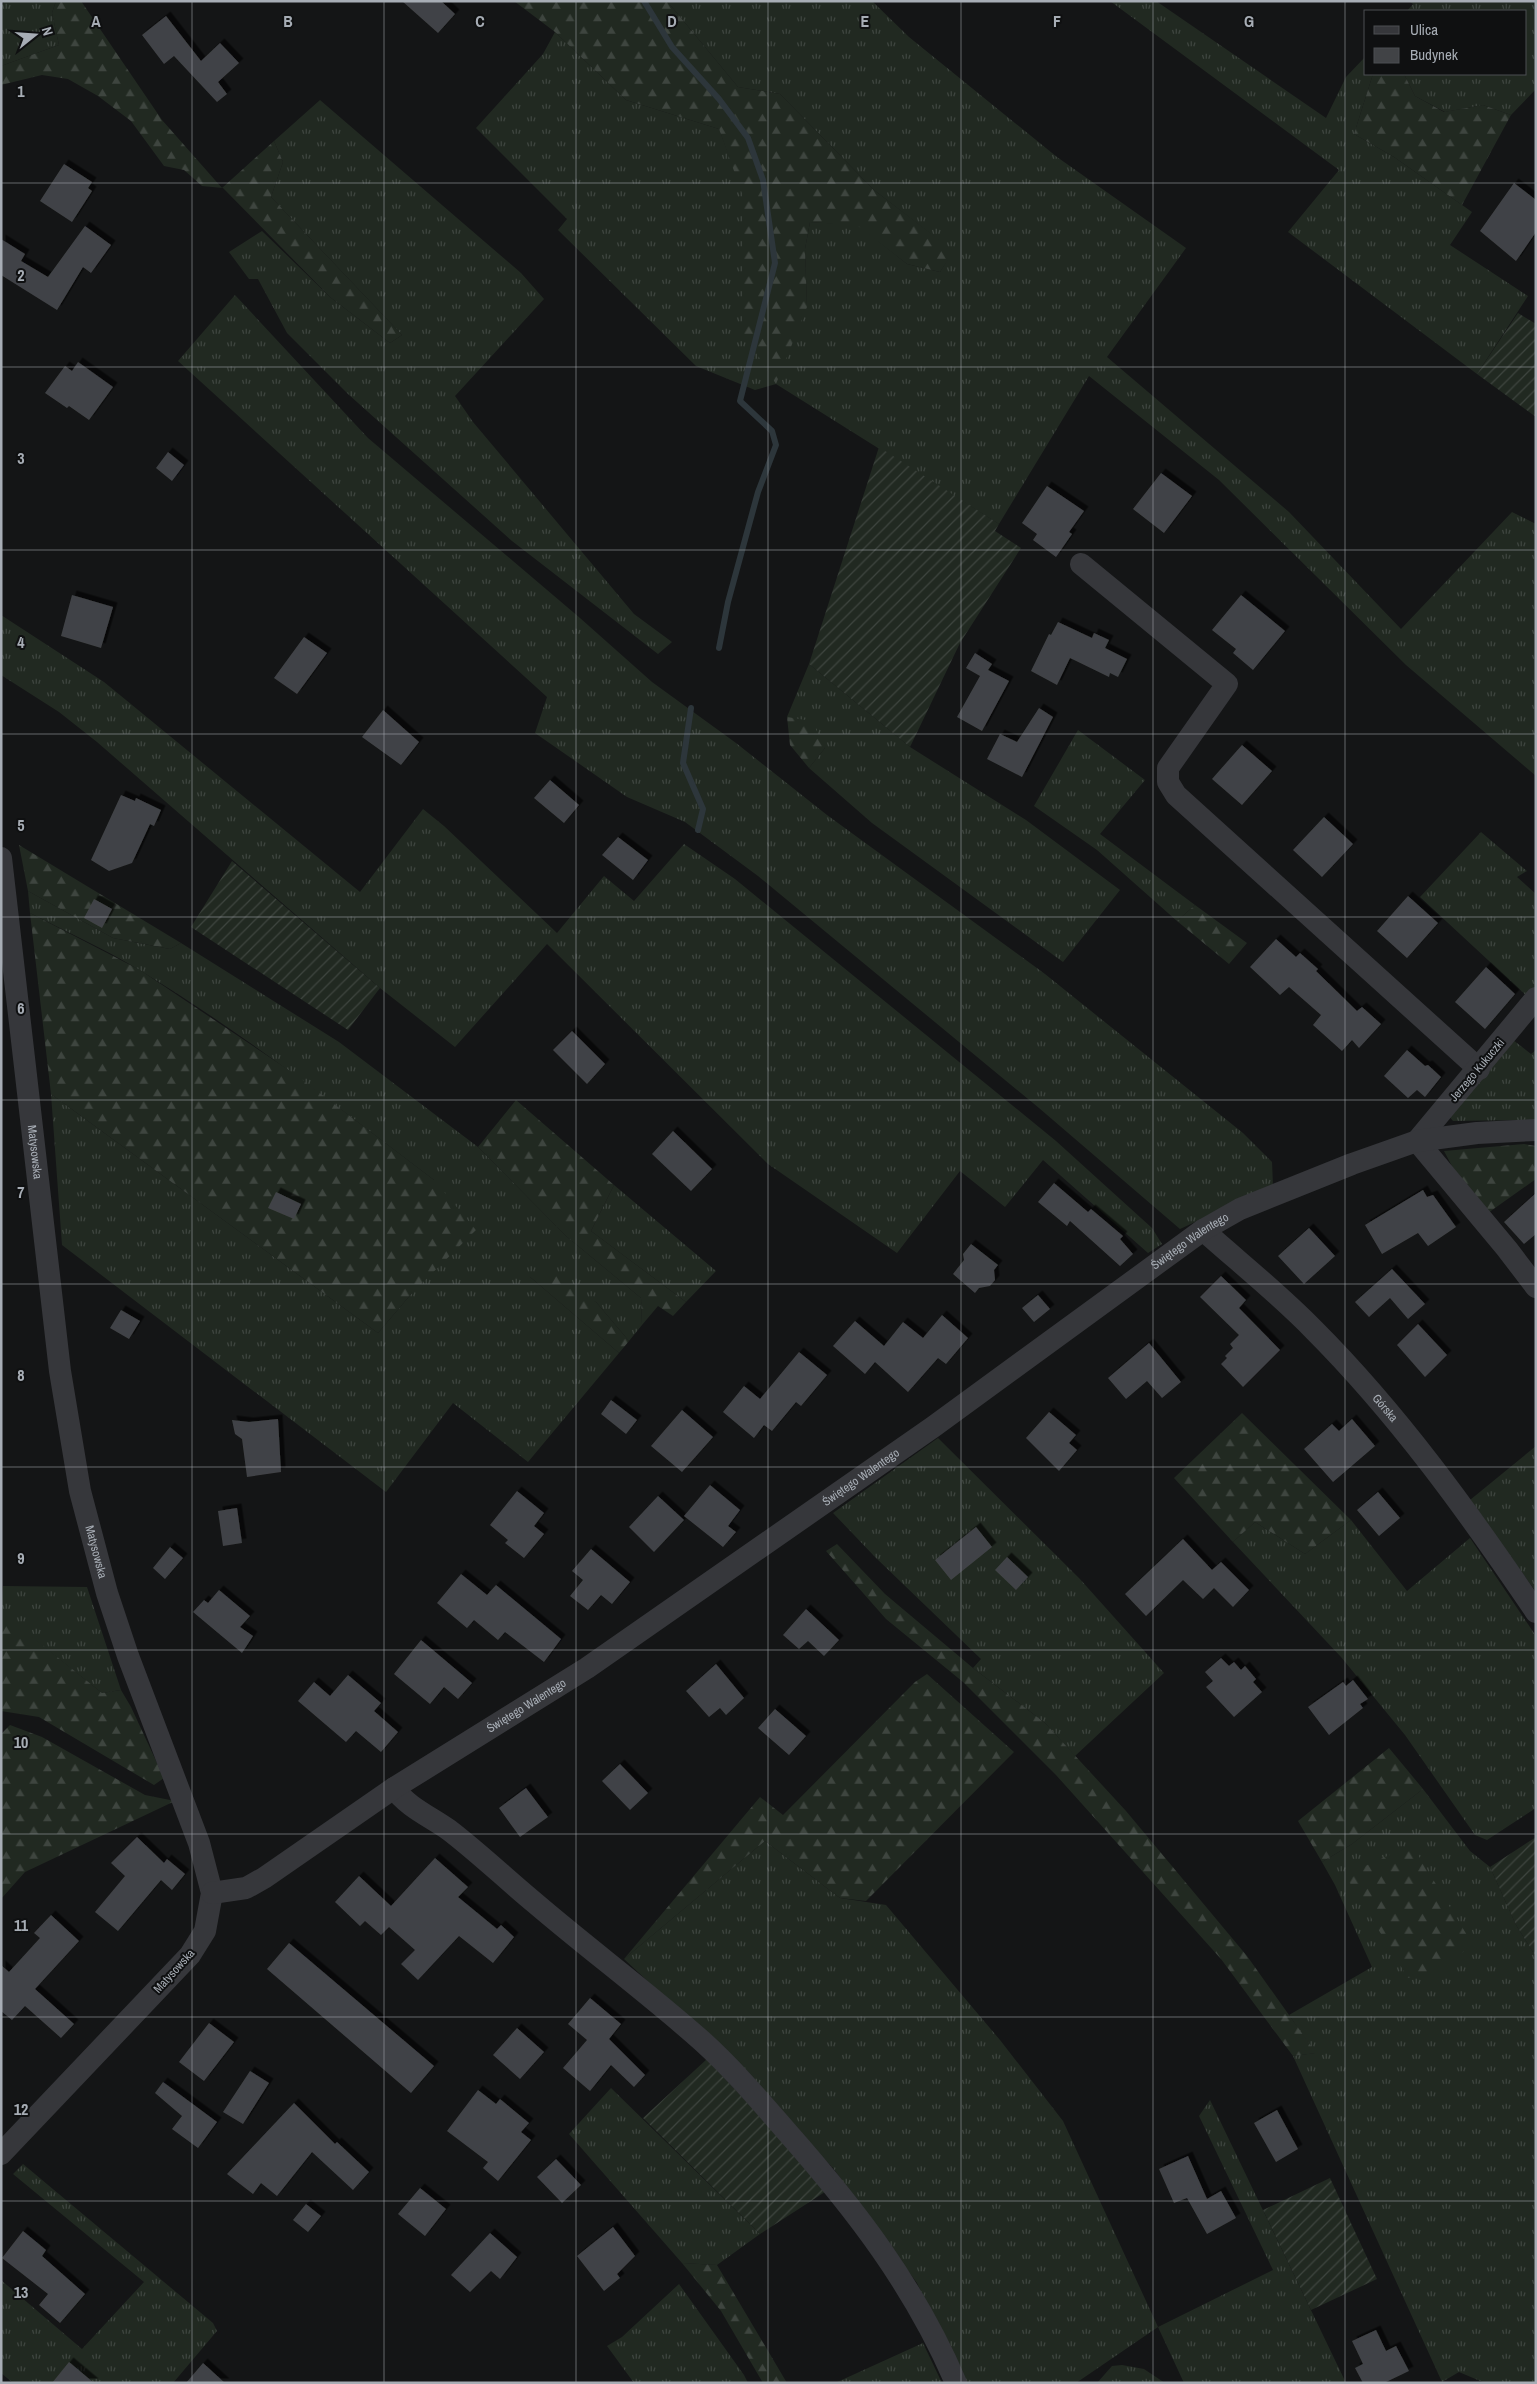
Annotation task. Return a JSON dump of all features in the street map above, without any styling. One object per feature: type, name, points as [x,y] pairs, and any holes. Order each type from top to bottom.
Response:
[{"type":"street","points":[[1081,564],[1227,684],[1168,768],[1168,782],[1176,795],[1479,1068]]},
{"type":"street","name":"Matysowska","points":[[1,858],[60,1371],[80,1491],[107,1593],[199,1843],[212,1893],[205,1931],[190,1955],[1,2154]]},
{"type":"street","name":"Jerzego Kukuczki","points":[[1417,1142],[1536,998]]},
{"type":"street","name":"Świętego Walentego","points":[[212,1893],[246,1888],[258,1881],[394,1788],[587,1668],[933,1427],[1203,1230],[1240,1209],[1352,1164],[1417,1142],[1477,1133],[1536,1130]]},
{"type":"street","points":[[1417,1142],[1508,1249],[1536,1287]]},
{"type":"street","name":"Górska","points":[[1203,1230],[1313,1329],[1384,1407],[1478,1526],[1536,1612]]},
{"type":"street","points":[[394,1788],[405,1800],[450,1831],[477,1853],[545,1912],[702,2041],[733,2071],[837,2189],[895,2267],[922,2310],[956,2383]]},
{"type":"green space","points":[[5,1],[56,1],[52,13],[59,45],[1,66],[1,6]]},
{"type":"green space","points":[[56,1],[81,1],[162,120],[222,188],[202,186],[184,170],[164,166],[131,121],[98,96],[68,79],[42,75],[1,85],[1,66],[59,45],[52,13]]},
{"type":"green space","points":[[514,1],[667,1],[738,87],[780,94],[874,190],[954,251],[940,272],[907,264],[858,226],[810,222],[805,249],[807,307],[776,384],[743,332],[743,196],[719,129],[626,100],[555,32]]},
{"type":"green space","points":[[667,1],[872,1],[909,37],[1057,157],[1186,248],[1107,357],[1289,512],[1401,629],[1512,512],[1536,524],[1536,776],[1406,665],[1219,480],[1089,376],[999,524],[776,384],[755,390],[696,366],[558,230],[567,219],[476,128],[543,54],[555,32],[626,100],[719,129],[744,195],[743,332],[807,307],[805,249],[810,222],[858,225],[907,264],[940,272],[953,251],[874,190],[780,94],[738,87]]},
{"type":"green space","points":[[1110,1],[1156,1],[1326,118],[1346,77],[1364,58],[1364,75],[1373,75],[1354,134],[1394,157],[1472,212],[1450,245],[1528,296],[1477,374],[1288,232],[1339,170]]},
{"type":"green space","points":[[1409,1],[1536,1],[1536,89],[1511,115],[1483,105],[1445,112],[1415,96],[1404,75],[1527,75],[1527,10],[1408,10],[1413,4]]},
{"type":"green space","points":[[1373,75],[1404,75],[1415,96],[1444,112],[1483,105],[1511,115],[1462,205],[1394,157],[1354,134]]},
{"type":"green space","points":[[320,100],[521,273],[544,299],[455,396],[473,422],[634,614],[672,642],[658,654],[512,541],[348,394],[287,333],[258,279],[249,279],[229,252],[262,231],[330,297],[390,343],[402,335],[271,197],[283,162],[274,141]]},
{"type":"green space","points":[[274,141],[283,162],[271,197],[402,335],[390,343],[330,297],[222,188]]},
{"type":"green space","points":[[235,295],[368,438],[580,618],[652,682],[736,743],[827,815],[1045,974],[1243,1133],[1272,1162],[1273,1186],[1180,1229],[1039,1108],[758,876],[685,822],[627,797],[535,733],[547,697],[178,361]]},
{"type":"green space","points":[[1518,313],[1536,324],[1536,417],[1477,374]]},
{"type":"green space","points":[[879,447],[999,524],[995,531],[1021,548],[960,643],[910,747],[809,664]]},
{"type":"green space","points":[[1,615],[104,682],[360,892],[423,809],[444,826],[557,933],[604,876],[634,901],[684,844],[735,879],[1056,1141],[1152,1228],[1162,1244],[1148,1253],[1043,1160],[1005,1207],[960,1171],[897,1253],[768,1164],[547,944],[455,1047],[380,988],[97,742],[59,712],[1,675]]},
{"type":"green space","points":[[809,664],[910,747],[1026,820],[1120,890],[1063,962],[872,823],[809,768],[825,748],[787,717]]},
{"type":"green space","points":[[787,717],[812,721],[825,748],[809,768],[790,745]]},
{"type":"green space","points":[[1078,730],[1145,780],[1100,834],[1195,905],[1177,921],[1097,850],[1034,806]]},
{"type":"green space","points":[[1481,832],[1527,871],[1517,877],[1536,894],[1536,987],[1528,997],[1420,897]]},
{"type":"green space","points":[[19,845],[181,943],[170,949],[113,938],[28,891]]},
{"type":"green space","points":[[232,861],[380,988],[348,1030],[191,927]]},
{"type":"green space","points":[[28,891],[113,938],[170,949],[181,943],[339,1042],[478,1147],[566,1236],[641,1298],[642,1325],[629,1341],[596,1302],[529,1276],[619,1353],[528,1462],[453,1403],[386,1492],[62,1245],[51,1094],[378,1333],[412,1293],[434,1180],[290,1071],[179,995],[114,955],[30,913]]},
{"type":"green space","points":[[1195,905],[1247,943],[1229,964],[1177,921]]},
{"type":"green space","points":[[30,913],[140,970],[296,1075],[434,1180],[476,1230],[412,1293],[378,1333],[51,1094]]},
{"type":"green space","points":[[1513,1040],[1531,1054],[1536,1050],[1536,1120],[1453,1121],[1448,1115]]},
{"type":"green space","points":[[516,1100],[614,1185],[591,1231],[686,1302],[673,1316],[658,1306],[642,1325],[641,1298],[566,1236],[478,1147]]},
{"type":"green space","points":[[1524,1144],[1536,1146],[1536,1179],[1488,1213],[1453,1168],[1444,1151]]},
{"type":"green space","points":[[614,1185],[716,1271],[686,1302],[591,1231]]},
{"type":"green space","points":[[550,1272],[596,1302],[629,1341],[619,1353],[529,1276]]},
{"type":"green space","points":[[1242,1413],[1351,1520],[1305,1554],[1255,1522],[1233,1542],[1174,1478]]},
{"type":"green space","points":[[938,1438],[1079,1578],[1164,1673],[1075,1756],[1045,1723],[973,1668],[981,1659],[876,1558],[833,1513]]},
{"type":"green space","points":[[1536,1446],[1536,1592],[1470,1500]]},
{"type":"green space","points":[[1351,1520],[1407,1591],[1470,1538],[1536,1636],[1536,1808],[1487,1840],[1475,1835],[1405,1735],[1341,1657],[1233,1542],[1255,1522],[1305,1554]]},
{"type":"green space","points":[[837,1544],[885,1594],[973,1668],[1045,1723],[1126,1811],[1247,1956],[1316,2053],[1293,2056],[1221,1959],[1056,1775],[963,1682],[886,1619],[826,1551]]},
{"type":"green space","points":[[3,1586],[87,1587],[121,1690],[102,1693],[5,1616],[1,1616]]},
{"type":"green space","points":[[5,1615],[102,1693],[121,1690],[131,1707],[164,1778],[154,1785],[39,1717],[1,1711],[1,1616]]},
{"type":"green space","points":[[927,1674],[1014,1752],[866,1901],[840,1898],[765,1841],[624,1959],[760,1797],[783,1815],[915,1682]]},
{"type":"green space","points":[[10,1725],[42,1737],[145,1795],[175,1801],[25,1872],[1,1899],[1,1734]]},
{"type":"green space","points":[[1389,1748],[1423,1789],[1352,1844],[1322,1862],[1298,1821]]},
{"type":"green space","points":[[1423,1789],[1470,1851],[1490,1867],[1516,1925],[1536,1957],[1536,2383],[1485,2383],[1459,2372],[1442,2382],[1293,2056],[1315,2053],[1289,2015],[1372,1967],[1335,1885],[1322,1862],[1352,1844]]},
{"type":"green space","points":[[1536,1837],[1536,1957],[1516,1925],[1490,1867]]},
{"type":"green space","points":[[765,1841],[840,1898],[886,1905],[1000,2040],[1063,2121],[1158,2327],[1076,2383],[965,2383],[917,2283],[833,2168],[719,2048],[624,1959]]},
{"type":"green space","points":[[1412,1845],[1473,1945],[1431,1975],[1408,1978],[1345,1875]]},
{"type":"green space","points":[[707,2059],[828,2190],[760,2234],[643,2118]]},
{"type":"green space","points":[[611,2088],[760,2234],[717,2265],[682,2263],[569,2134]]},
{"type":"green space","points":[[1210,2100],[1346,2383],[1184,2383],[1158,2327],[1273,2270],[1199,2116]]},
{"type":"green space","points":[[23,2164],[213,2323],[217,2331],[173,2383],[13,2383],[1,2373],[1,2280],[82,2349],[144,2282],[13,2174]]},
{"type":"green space","points":[[1330,2178],[1377,2279],[1311,2310],[1263,2210]]},
{"type":"green space","points":[[682,2263],[717,2265],[787,2383],[763,2383],[721,2311]]},
{"type":"green space","points":[[679,2284],[748,2383],[634,2383],[607,2346],[622,2337]]},
{"type":"green space","points":[[923,2343],[942,2383],[835,2383]]},
{"type":"green space","points":[[1122,2365],[1144,2369],[1165,2383],[1097,2383],[1112,2366]]},
{"type":"building","points":[[402,1],[441,1],[455,14],[438,33]]},
{"type":"building","points":[[166,16],[201,61],[220,43],[239,63],[218,82],[227,94],[217,102],[174,56],[164,64],[142,35]]},
{"type":"building","points":[[64,164],[92,182],[88,188],[92,191],[72,222],[40,201]]},
{"type":"building","points":[[1514,183],[1536,200],[1536,232],[1516,261],[1480,231]]},
{"type":"building","points":[[85,226],[111,245],[91,273],[83,267],[57,310],[1,275],[1,239],[25,254],[21,261],[48,277]]},
{"type":"building","points":[[78,362],[113,387],[89,420],[45,393],[65,366],[72,371]]},
{"type":"building","points":[[168,452],[184,465],[172,481],[156,468]]},
{"type":"building","points":[[1161,473],[1192,496],[1164,533],[1133,509]]},
{"type":"building","points":[[1047,486],[1084,511],[1069,532],[1072,534],[1056,557],[1033,540],[1037,534],[1022,523]]},
{"type":"building","points":[[72,595],[113,607],[101,648],[61,636]]},
{"type":"building","points":[[1241,595],[1285,631],[1253,670],[1233,653],[1236,649],[1212,630]]},
{"type":"building","points":[[1058,622],[1092,638],[1094,633],[1109,640],[1105,648],[1127,659],[1118,677],[1110,673],[1109,677],[1070,658],[1057,685],[1031,671],[1049,634],[1051,635]]},
{"type":"building","points":[[304,637],[327,653],[297,694],[274,678]]},
{"type":"building","points":[[975,653],[992,664],[988,670],[1009,681],[982,731],[957,717],[980,676],[966,668]]},
{"type":"building","points":[[1039,708],[1053,717],[1022,777],[987,759],[1000,734],[1017,742]]},
{"type":"building","points":[[383,710],[419,742],[401,765],[362,737]]},
{"type":"building","points":[[1242,745],[1272,771],[1242,805],[1212,779]]},
{"type":"building","points":[[550,780],[579,805],[564,823],[534,798]]},
{"type":"building","points":[[121,795],[135,801],[136,798],[161,810],[154,826],[150,824],[132,863],[109,871],[91,860]]},
{"type":"building","points":[[1324,817],[1353,844],[1322,877],[1293,850]]},
{"type":"building","points":[[618,837],[648,860],[633,880],[602,855]]},
{"type":"building","points":[[1408,896],[1438,923],[1407,958],[1377,931]]},
{"type":"building","points":[[94,899],[112,909],[102,928],[84,918]]},
{"type":"building","points":[[1276,939],[1296,957],[1300,953],[1318,969],[1316,971],[1357,1011],[1362,1007],[1381,1024],[1359,1048],[1352,1040],[1342,1051],[1313,1025],[1321,1015],[1289,987],[1280,995],[1250,967]]},
{"type":"building","points":[[1486,967],[1515,994],[1485,1029],[1455,1002]]},
{"type":"building","points":[[572,1031],[605,1064],[587,1084],[553,1050]]},
{"type":"building","points":[[1407,1050],[1441,1077],[1425,1097],[1417,1090],[1408,1098],[1384,1076]]},
{"type":"building","points":[[673,1131],[712,1169],[691,1191],[652,1154]]},
{"type":"building","points":[[1054,1183],[1088,1212],[1091,1209],[1123,1236],[1120,1239],[1133,1254],[1120,1266],[1070,1221],[1067,1226],[1038,1202]]},
{"type":"building","points":[[1423,1190],[1427,1197],[1433,1195],[1456,1227],[1428,1246],[1418,1233],[1382,1254],[1365,1225]]},
{"type":"building","points":[[276,1192],[301,1204],[294,1219],[268,1208]]},
{"type":"building","points":[[1536,1193],[1536,1234],[1524,1244],[1504,1222]]},
{"type":"building","points":[[1309,1228],[1335,1256],[1304,1284],[1278,1256]]},
{"type":"building","points":[[971,1244],[998,1265],[994,1270],[995,1280],[990,1286],[979,1288],[975,1293],[953,1274],[964,1260],[963,1254]]},
{"type":"building","points":[[1392,1269],[1425,1304],[1408,1319],[1390,1298],[1369,1317],[1355,1302]]},
{"type":"building","points":[[1221,1276],[1246,1300],[1239,1308],[1280,1350],[1243,1387],[1221,1364],[1227,1358],[1225,1356],[1233,1348],[1230,1344],[1239,1335],[1200,1297]]},
{"type":"building","points":[[1038,1295],[1050,1309],[1034,1322],[1022,1308]]},
{"type":"building","points":[[121,1310],[140,1321],[129,1339],[110,1328]]},
{"type":"building","points":[[942,1315],[968,1338],[946,1364],[938,1358],[908,1392],[875,1362],[865,1374],[833,1346],[855,1321],[884,1346],[903,1322],[923,1338]]},
{"type":"building","points":[[1418,1324],[1447,1355],[1425,1377],[1397,1345]]},
{"type":"building","points":[[1149,1343],[1181,1382],[1162,1398],[1147,1381],[1126,1399],[1108,1378]]},
{"type":"building","points":[[799,1352],[827,1375],[801,1406],[796,1402],[772,1431],[764,1425],[754,1438],[723,1412],[744,1386],[760,1399]]},
{"type":"building","points":[[611,1400],[637,1420],[626,1434],[601,1414]]},
{"type":"building","points":[[682,1410],[713,1437],[682,1472],[651,1446]]},
{"type":"building","points":[[1049,1412],[1076,1435],[1069,1443],[1077,1450],[1059,1471],[1026,1438]]},
{"type":"building","points":[[278,1419],[281,1472],[247,1477],[242,1439],[235,1434],[232,1420],[249,1422]]},
{"type":"building","points":[[1352,1419],[1375,1446],[1333,1482],[1304,1449],[1332,1424],[1339,1431]]},
{"type":"building","points":[[710,1485],[740,1510],[728,1526],[736,1532],[723,1547],[684,1516]]},
{"type":"building","points":[[517,1491],[544,1513],[534,1526],[544,1534],[524,1558],[505,1543],[508,1540],[490,1525]]},
{"type":"building","points":[[1378,1492],[1400,1518],[1379,1536],[1357,1510]]},
{"type":"building","points":[[658,1496],[684,1520],[654,1552],[629,1527]]},
{"type":"building","points":[[237,1508],[242,1543],[223,1546],[218,1511]]},
{"type":"building","points":[[976,1527],[992,1547],[951,1580],[935,1560]]},
{"type":"building","points":[[1183,1539],[1212,1570],[1221,1562],[1249,1590],[1233,1607],[1214,1588],[1203,1599],[1183,1580],[1146,1616],[1125,1594]]},
{"type":"building","points":[[170,1547],[183,1558],[165,1579],[153,1568]]},
{"type":"building","points":[[591,1549],[630,1582],[612,1604],[601,1595],[588,1610],[570,1596],[583,1580],[572,1571]]},
{"type":"building","points":[[1007,1557],[1028,1577],[1016,1590],[995,1570]]},
{"type":"building","points":[[461,1574],[487,1595],[496,1585],[561,1639],[544,1662],[505,1632],[498,1640],[474,1620],[467,1628],[437,1603]]},
{"type":"building","points":[[219,1590],[250,1616],[240,1627],[253,1636],[242,1653],[193,1612],[204,1600],[208,1603]]},
{"type":"building","points":[[806,1609],[839,1640],[824,1656],[808,1641],[799,1649],[783,1635]]},
{"type":"building","points":[[421,1640],[472,1683],[458,1699],[444,1687],[430,1704],[394,1674]]},
{"type":"building","points":[[1221,1658],[1229,1666],[1234,1662],[1241,1670],[1245,1666],[1256,1679],[1253,1682],[1262,1692],[1234,1717],[1206,1687],[1213,1681],[1205,1672]]},
{"type":"building","points":[[716,1664],[744,1698],[726,1715],[720,1708],[709,1717],[686,1691]]},
{"type":"building","points":[[348,1675],[381,1703],[374,1711],[398,1732],[381,1752],[356,1731],[346,1742],[298,1701],[314,1682],[330,1696]]},
{"type":"building","points":[[1353,1680],[1368,1699],[1360,1704],[1363,1708],[1329,1735],[1308,1707],[1343,1682],[1346,1686]]},
{"type":"building","points":[[775,1709],[806,1736],[789,1755],[758,1728]]},
{"type":"building","points":[[620,1764],[648,1793],[630,1810],[602,1781]]},
{"type":"building","points":[[526,1788],[548,1817],[520,1837],[499,1808]]},
{"type":"building","points":[[137,1837],[164,1863],[167,1859],[185,1874],[172,1890],[161,1880],[118,1931],[95,1912],[125,1876],[111,1863]]},
{"type":"building","points":[[435,1858],[468,1887],[458,1897],[497,1929],[501,1925],[514,1937],[493,1963],[459,1936],[418,1980],[401,1964],[415,1950],[389,1927],[381,1935],[365,1921],[360,1926],[335,1902],[359,1876],[391,1906]]},
{"type":"building","points":[[51,1915],[79,1941],[35,1989],[74,2024],[61,2038],[25,2006],[12,2020],[1,2011],[1,1965],[9,1972],[40,1938],[34,1933]]},
{"type":"building","points":[[289,1943],[434,2066],[411,2093],[267,1969]]},
{"type":"building","points":[[590,1998],[621,2024],[609,2039],[645,2075],[634,2087],[611,2065],[590,2091],[563,2068],[587,2040],[568,2024]]},
{"type":"building","points":[[209,2023],[234,2042],[204,2081],[179,2062]]},
{"type":"building","points":[[517,2028],[544,2052],[520,2079],[493,2055]]},
{"type":"building","points":[[250,2071],[269,2083],[243,2124],[223,2112]]},
{"type":"building","points":[[163,2082],[217,2122],[198,2148],[172,2129],[182,2116],[155,2093]]},
{"type":"building","points":[[478,2090],[496,2104],[500,2099],[529,2123],[521,2132],[531,2140],[498,2181],[483,2168],[488,2162],[447,2131]]},
{"type":"building","points":[[294,2103],[335,2144],[337,2142],[369,2172],[353,2190],[312,2152],[277,2196],[261,2183],[253,2194],[227,2174]]},
{"type":"building","points":[[1277,2110],[1298,2149],[1276,2162],[1254,2123]]},
{"type":"building","points":[[1188,2156],[1207,2199],[1221,2191],[1236,2218],[1207,2234],[1187,2198],[1174,2203],[1159,2169]]},
{"type":"building","points":[[556,2159],[581,2185],[562,2203],[537,2177]]},
{"type":"building","points":[[420,2188],[446,2209],[425,2236],[398,2214]]},
{"type":"building","points":[[306,2204],[321,2216],[308,2232],[293,2220]]},
{"type":"building","points":[[613,2227],[635,2256],[617,2274],[620,2278],[604,2291],[577,2256]]},
{"type":"building","points":[[23,2231],[46,2250],[42,2256],[85,2294],[60,2323],[39,2305],[48,2294],[2,2258]]},
{"type":"building","points":[[490,2233],[517,2257],[500,2279],[491,2271],[470,2292],[451,2275]]},
{"type":"building","points":[[1376,2330],[1386,2351],[1396,2346],[1409,2371],[1384,2383],[1363,2383],[1355,2368],[1363,2364],[1352,2341]]},
{"type":"building","points":[[69,2362],[94,2383],[52,2383]]},
{"type":"building","points":[[203,2363],[225,2383],[186,2383]]},
{"type":"waterway","points":[[644,1],[672,47],[719,99],[748,138],[763,180],[775,263],[740,401],[772,431],[776,445],[758,492],[728,602],[719,648]]},
{"type":"waterway","points":[[691,708],[683,763],[703,809],[698,830]]}]
